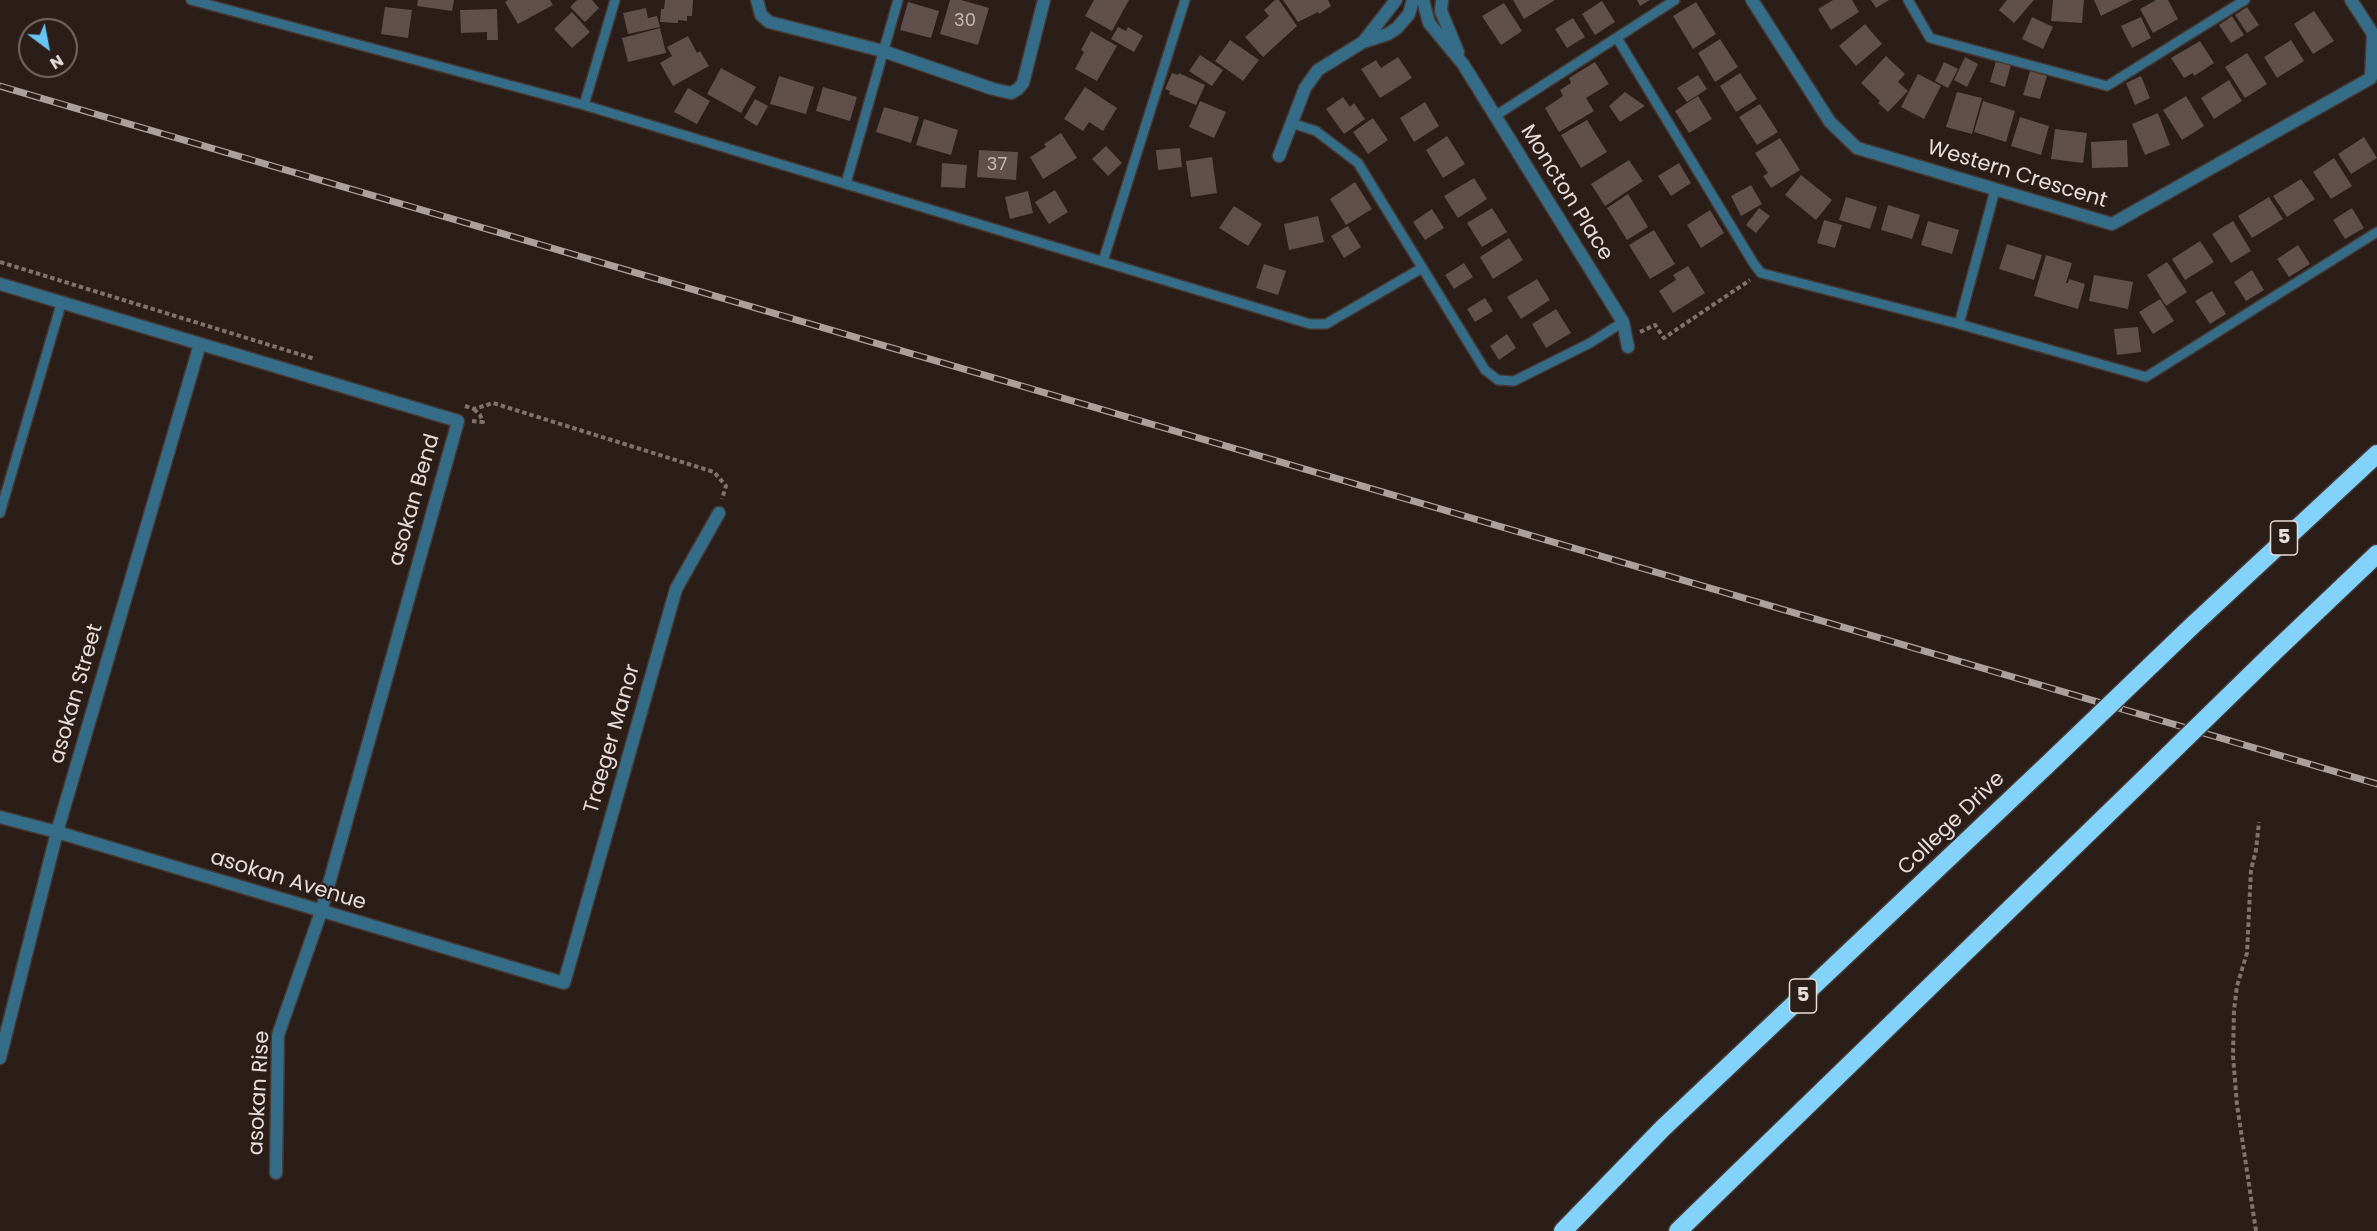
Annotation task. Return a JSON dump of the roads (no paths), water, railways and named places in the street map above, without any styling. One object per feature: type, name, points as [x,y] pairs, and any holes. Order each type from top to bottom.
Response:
[{"type":"highway","name":"College Drive","points":[[1563,1231],[1663,1128],[2290,533],[2377,454]]},
{"type":"highway","points":[[1678,1231],[2377,554]]},
{"type":"street","points":[[757,0],[756,5],[761,15],[769,22],[883,51],[993,89],[1011,93],[1023,83],[1044,0]]},
{"type":"street","points":[[1363,42],[1396,0]]},
{"type":"street","points":[[1279,156],[1294,124],[1305,88],[1318,70],[1363,42],[1388,34],[1397,28],[1409,14],[1413,0]]},
{"type":"street","name":"Moncton Place","points":[[1423,0],[1429,23],[1463,64],[1623,322],[1628,347]]},
{"type":"street","name":"Moncton Place","points":[[1442,0],[1441,11],[1463,64]]},
{"type":"street","name":"Western Crescent","points":[[1752,0],[1830,122],[1857,148],[2112,224],[2371,78],[2373,34],[2351,0]]},
{"type":"street","name":"asokan Bend","points":[[0,284],[458,421],[321,912]]},
{"type":"street","name":"asokan Street","points":[[0,1058],[57,832],[200,344]]},
{"type":"street","name":"Traeger Manor","points":[[564,983],[676,589],[718,513]]},
{"type":"street","name":"asokan Avenue","points":[[0,818],[57,832],[564,983]]},
{"type":"street","name":"asokan Rise","points":[[276,1173],[278,1035],[321,912]]},
{"type":"lane","points":[[191,0],[584,105],[1310,324],[1326,324],[1422,268]]},
{"type":"lane","points":[[584,105],[615,0]]},
{"type":"lane","points":[[846,183],[898,0]]},
{"type":"lane","points":[[1103,261],[1185,0]]},
{"type":"lane","points":[[1495,116],[1675,0]]},
{"type":"lane","points":[[1908,0],[1930,38],[2107,86],[2245,0]]},
{"type":"lane","points":[[1617,38],[1761,273],[1959,324],[2146,377],[2377,232]]},
{"type":"lane","points":[[1294,124],[1316,131],[1358,163],[1485,370],[1498,380],[1514,381],[1590,343],[1623,322]]},
{"type":"lane","points":[[1959,324],[1995,190]]},
{"type":"lane","points":[[0,513],[62,301]]},
{"type":"railway","points":[[0,86],[2377,784]]}]
